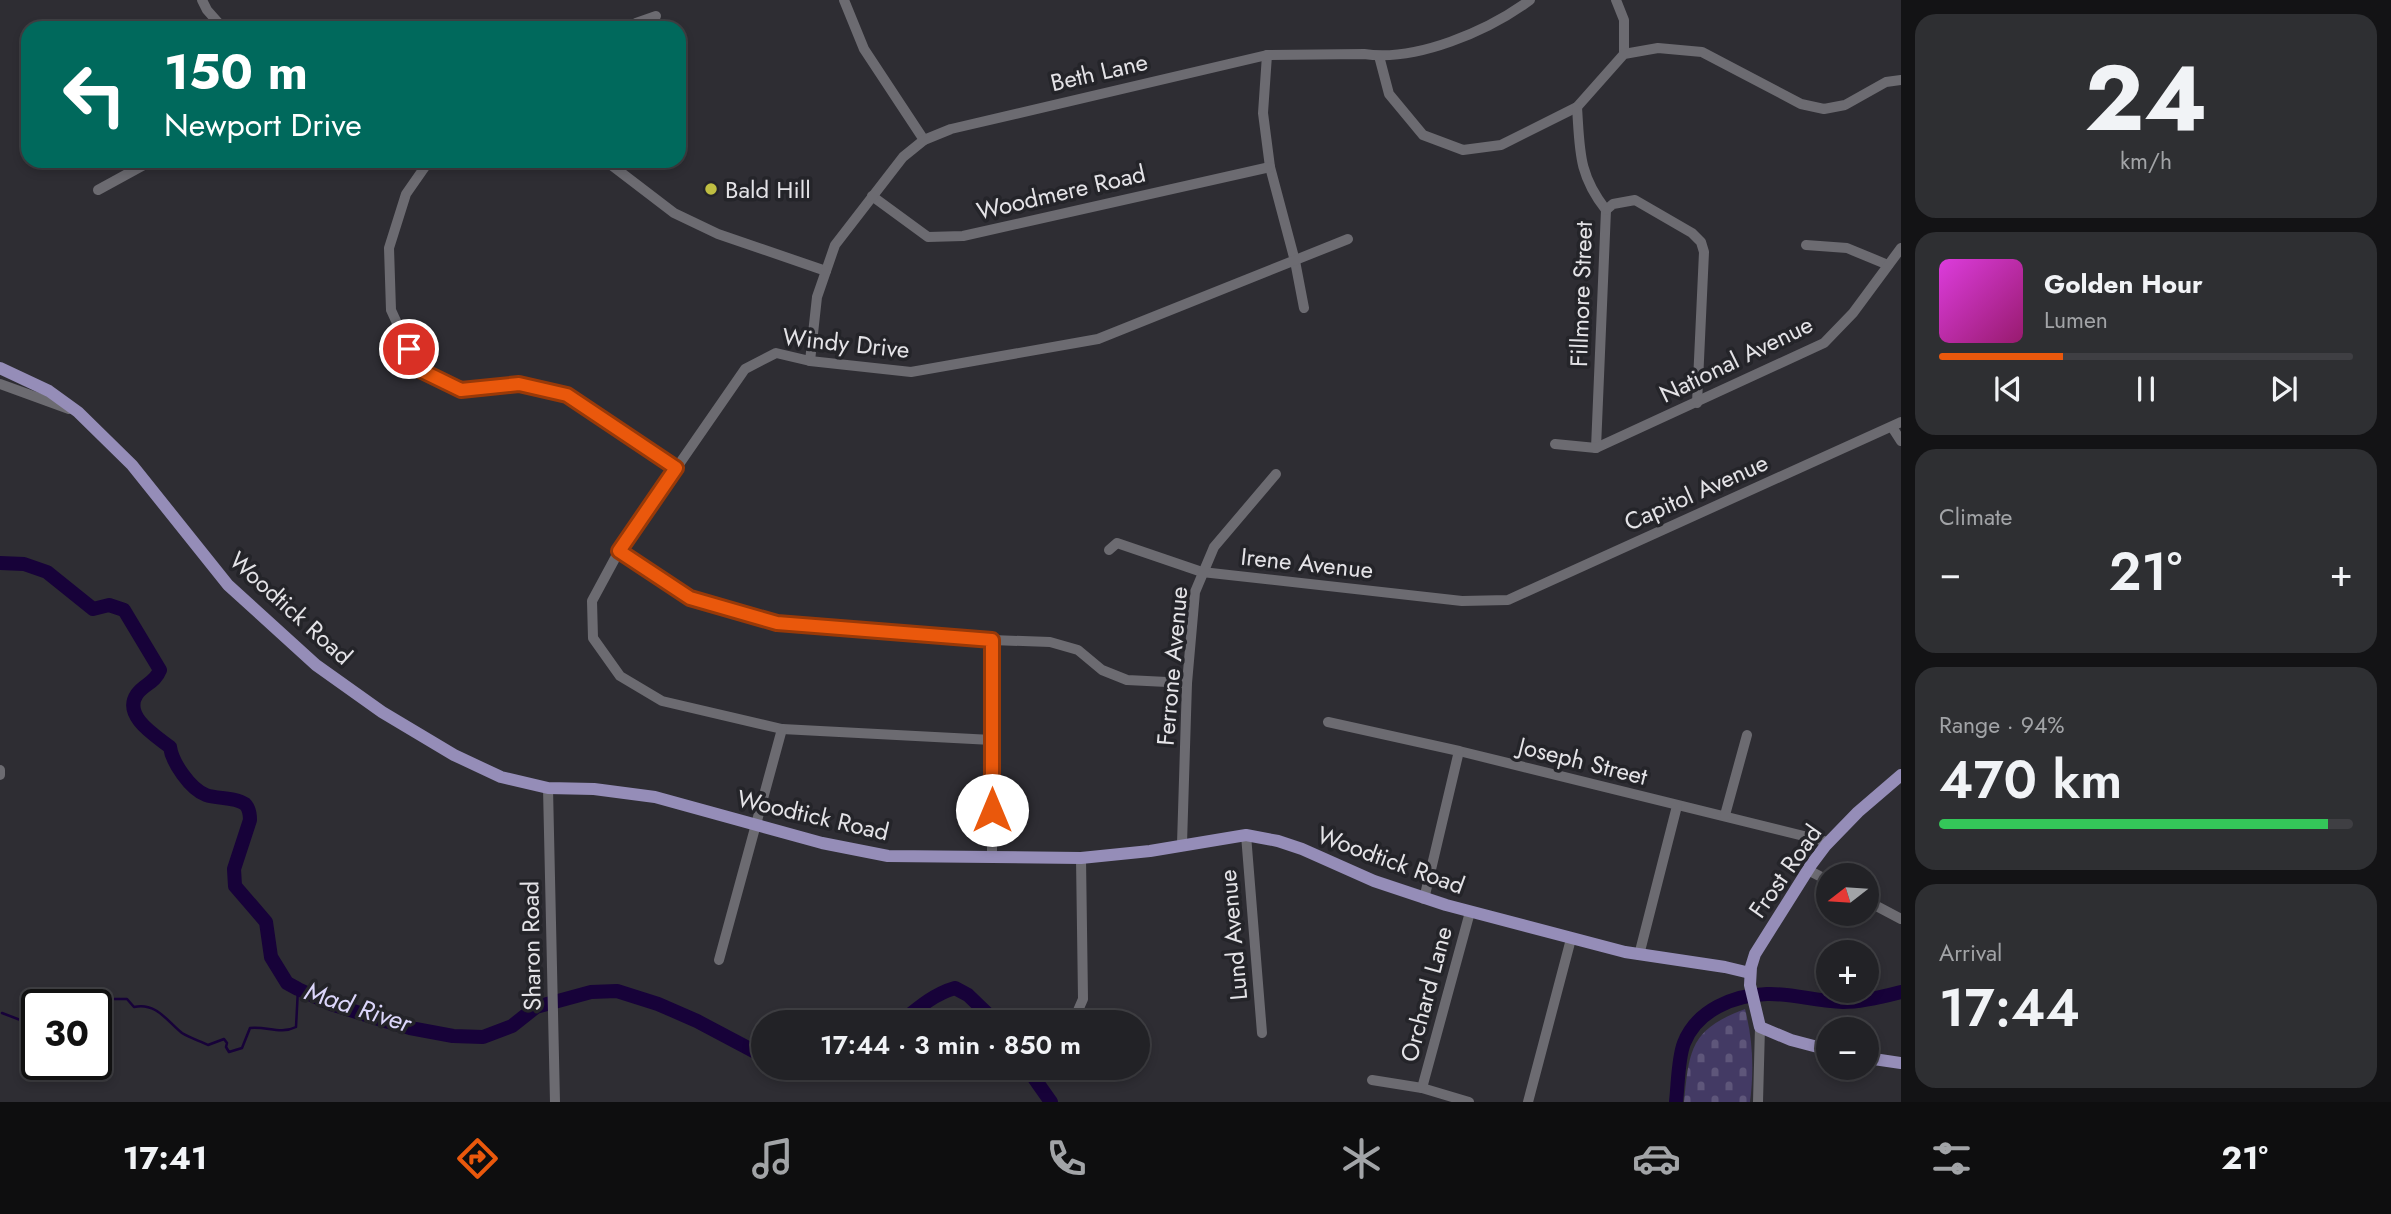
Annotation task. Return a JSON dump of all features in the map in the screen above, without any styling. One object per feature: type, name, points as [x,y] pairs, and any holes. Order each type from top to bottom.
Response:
[{"type":"main road","name":"Woodtick Road","points":[[0,368],[49,391],[78,412],[132,465],[228,585],[316,666],[382,712],[454,755],[501,778],[548,788],[594,789],[655,797],[822,843],[888,856],[1081,858],[1150,851],[1246,835],[1278,841],[1374,881],[1470,912],[1639,955],[1750,973]]},
{"type":"main road","name":"Frost Road","points":[[1750,973],[1755,954],[1828,842],[1901,775]]},
{"type":"main road","points":[[1750,973],[1760,1027],[1784,1038],[1816,1047]]},
{"type":"main road","points":[[1879,1060],[1901,1063]]},
{"type":"street","points":[[202,0],[217,21]]},
{"type":"street","points":[[844,0],[864,48],[924,140]]},
{"type":"street","name":"Beth Lane","points":[[810,360],[817,296],[835,245],[903,157],[924,140],[951,129],[1267,55],[1379,56],[1420,49],[1461,38],[1511,14],[1530,0]]},
{"type":"street","points":[[1616,0],[1624,20],[1624,54]]},
{"type":"street","points":[[642,21],[656,16]]},
{"type":"street","points":[[1379,56],[1389,94],[1423,135],[1463,150],[1501,145],[1577,107],[1624,54],[1658,48],[1702,51],[1801,104],[1824,109],[1845,105],[1886,82],[1901,80]]},
{"type":"street","points":[[1267,55],[1263,113],[1270,167],[1295,261],[1304,308]]},
{"type":"street","name":"Fillmore Street","points":[[1577,107],[1582,169],[1591,191],[1606,211],[1596,448]]},
{"type":"street","name":"Woodmere Road","points":[[872,196],[928,237],[963,236],[1270,167]]},
{"type":"street","points":[[98,190],[138,168]]},
{"type":"street","points":[[424,168],[406,194],[389,248],[391,310],[418,369],[461,390],[519,384],[567,395],[676,468]]},
{"type":"street","points":[[615,168],[674,213],[718,234],[826,271]]},
{"type":"street","points":[[1606,211],[1613,204],[1635,201],[1676,222],[1701,242],[1704,252],[1697,403]]},
{"type":"street","name":"Windy Drive","points":[[992,740],[782,729],[662,701],[620,676],[593,638],[592,601],[619,551],[745,369],[776,353],[810,360],[911,372],[1098,339],[1348,239]]},
{"type":"street","points":[[1806,245],[1847,248],[1888,265]]},
{"type":"street","name":"National Avenue","points":[[1596,448],[1824,343],[1853,313],[1901,248]]},
{"type":"street","points":[[0,384],[78,412]]},
{"type":"street","points":[[1897,424],[1901,441]]},
{"type":"street","name":"Capitol Avenue","points":[[1508,600],[1897,424]]},
{"type":"street","points":[[1555,444],[1596,448]]},
{"type":"street","name":"Ferrone Avenue","points":[[1182,845],[1187,683],[1195,592],[1214,547],[1276,474]]},
{"type":"street","name":"Irene Avenue","points":[[1109,550],[1117,543],[1202,572],[1461,601],[1508,600]]},
{"type":"street","points":[[619,551],[690,598],[777,623],[1050,642],[1077,650],[1102,670],[1127,680],[1187,683]]},
{"type":"street","points":[[992,640],[992,857]]},
{"type":"street","name":"Joseph Street","points":[[1328,722],[1459,751],[1828,842]]},
{"type":"street","points":[[719,960],[782,729]]},
{"type":"street","points":[[1725,816],[1747,735]]},
{"type":"street","points":[[1424,899],[1459,751]]},
{"type":"street","name":"Sharon Road","points":[[548,788],[555,1102]]},
{"type":"street","points":[[1639,955],[1677,806]]},
{"type":"street","name":"Lund Avenue","points":[[1246,835],[1262,1032]]},
{"type":"street","points":[[1078,1010],[1083,999],[1081,858]]},
{"type":"street","points":[[1808,870],[1816,874]]},
{"type":"street","points":[[1880,908],[1901,919]]},
{"type":"street","name":"Orchard Lane","points":[[1422,1088],[1470,912]]},
{"type":"street","points":[[1528,1102],[1571,939]]},
{"type":"street","points":[[1758,1102],[1760,1027]]},
{"type":"street","points":[[1372,1080],[1422,1088],[1469,1102]]},
{"type":"green space","points":[[1745,1009],[1752,1055],[1750,1102],[1684,1102],[1688,1068],[1696,1043],[1713,1025]]},
{"type":"waterway","name":"Mad River","points":[[0,563],[24,564],[47,572],[93,609],[109,605],[124,610],[160,670],[137,694],[134,702],[137,718],[170,747],[178,767],[200,792],[241,802],[248,809],[250,820],[234,869],[235,886],[266,922],[271,957],[287,983],[331,1004],[410,1028],[453,1036],[483,1037],[512,1026],[536,1007],[591,992],[617,991],[658,1004],[697,1021],[751,1050]]},
{"type":"waterway","name":"Mad River","points":[[916,1010],[933,998],[955,988],[968,995],[984,1010]]},
{"type":"waterway","points":[[112,999],[127,999],[134,1007],[149,1007],[182,1033],[208,1045],[224,1039],[229,1052],[242,1048],[250,1028],[284,1030],[296,1027],[298,989]]},
{"type":"waterway","name":"Mad River","points":[[1676,1102],[1679,1064],[1684,1043],[1698,1022],[1718,1006],[1742,997],[1767,994],[1843,1002],[1901,992]]},
{"type":"waterway","points":[[2,1013],[21,1020]]},
{"type":"waterway","name":"Mad River","points":[[1035,1080],[1051,1102]]},
{"type":"place","name":"Bald Hill","points":[[711,189]]},
{"type":"route","points":[[409,349],[418,369],[461,390],[519,384],[567,395],[676,468],[619,551],[690,598],[777,623],[992,640],[992,810]]}]
